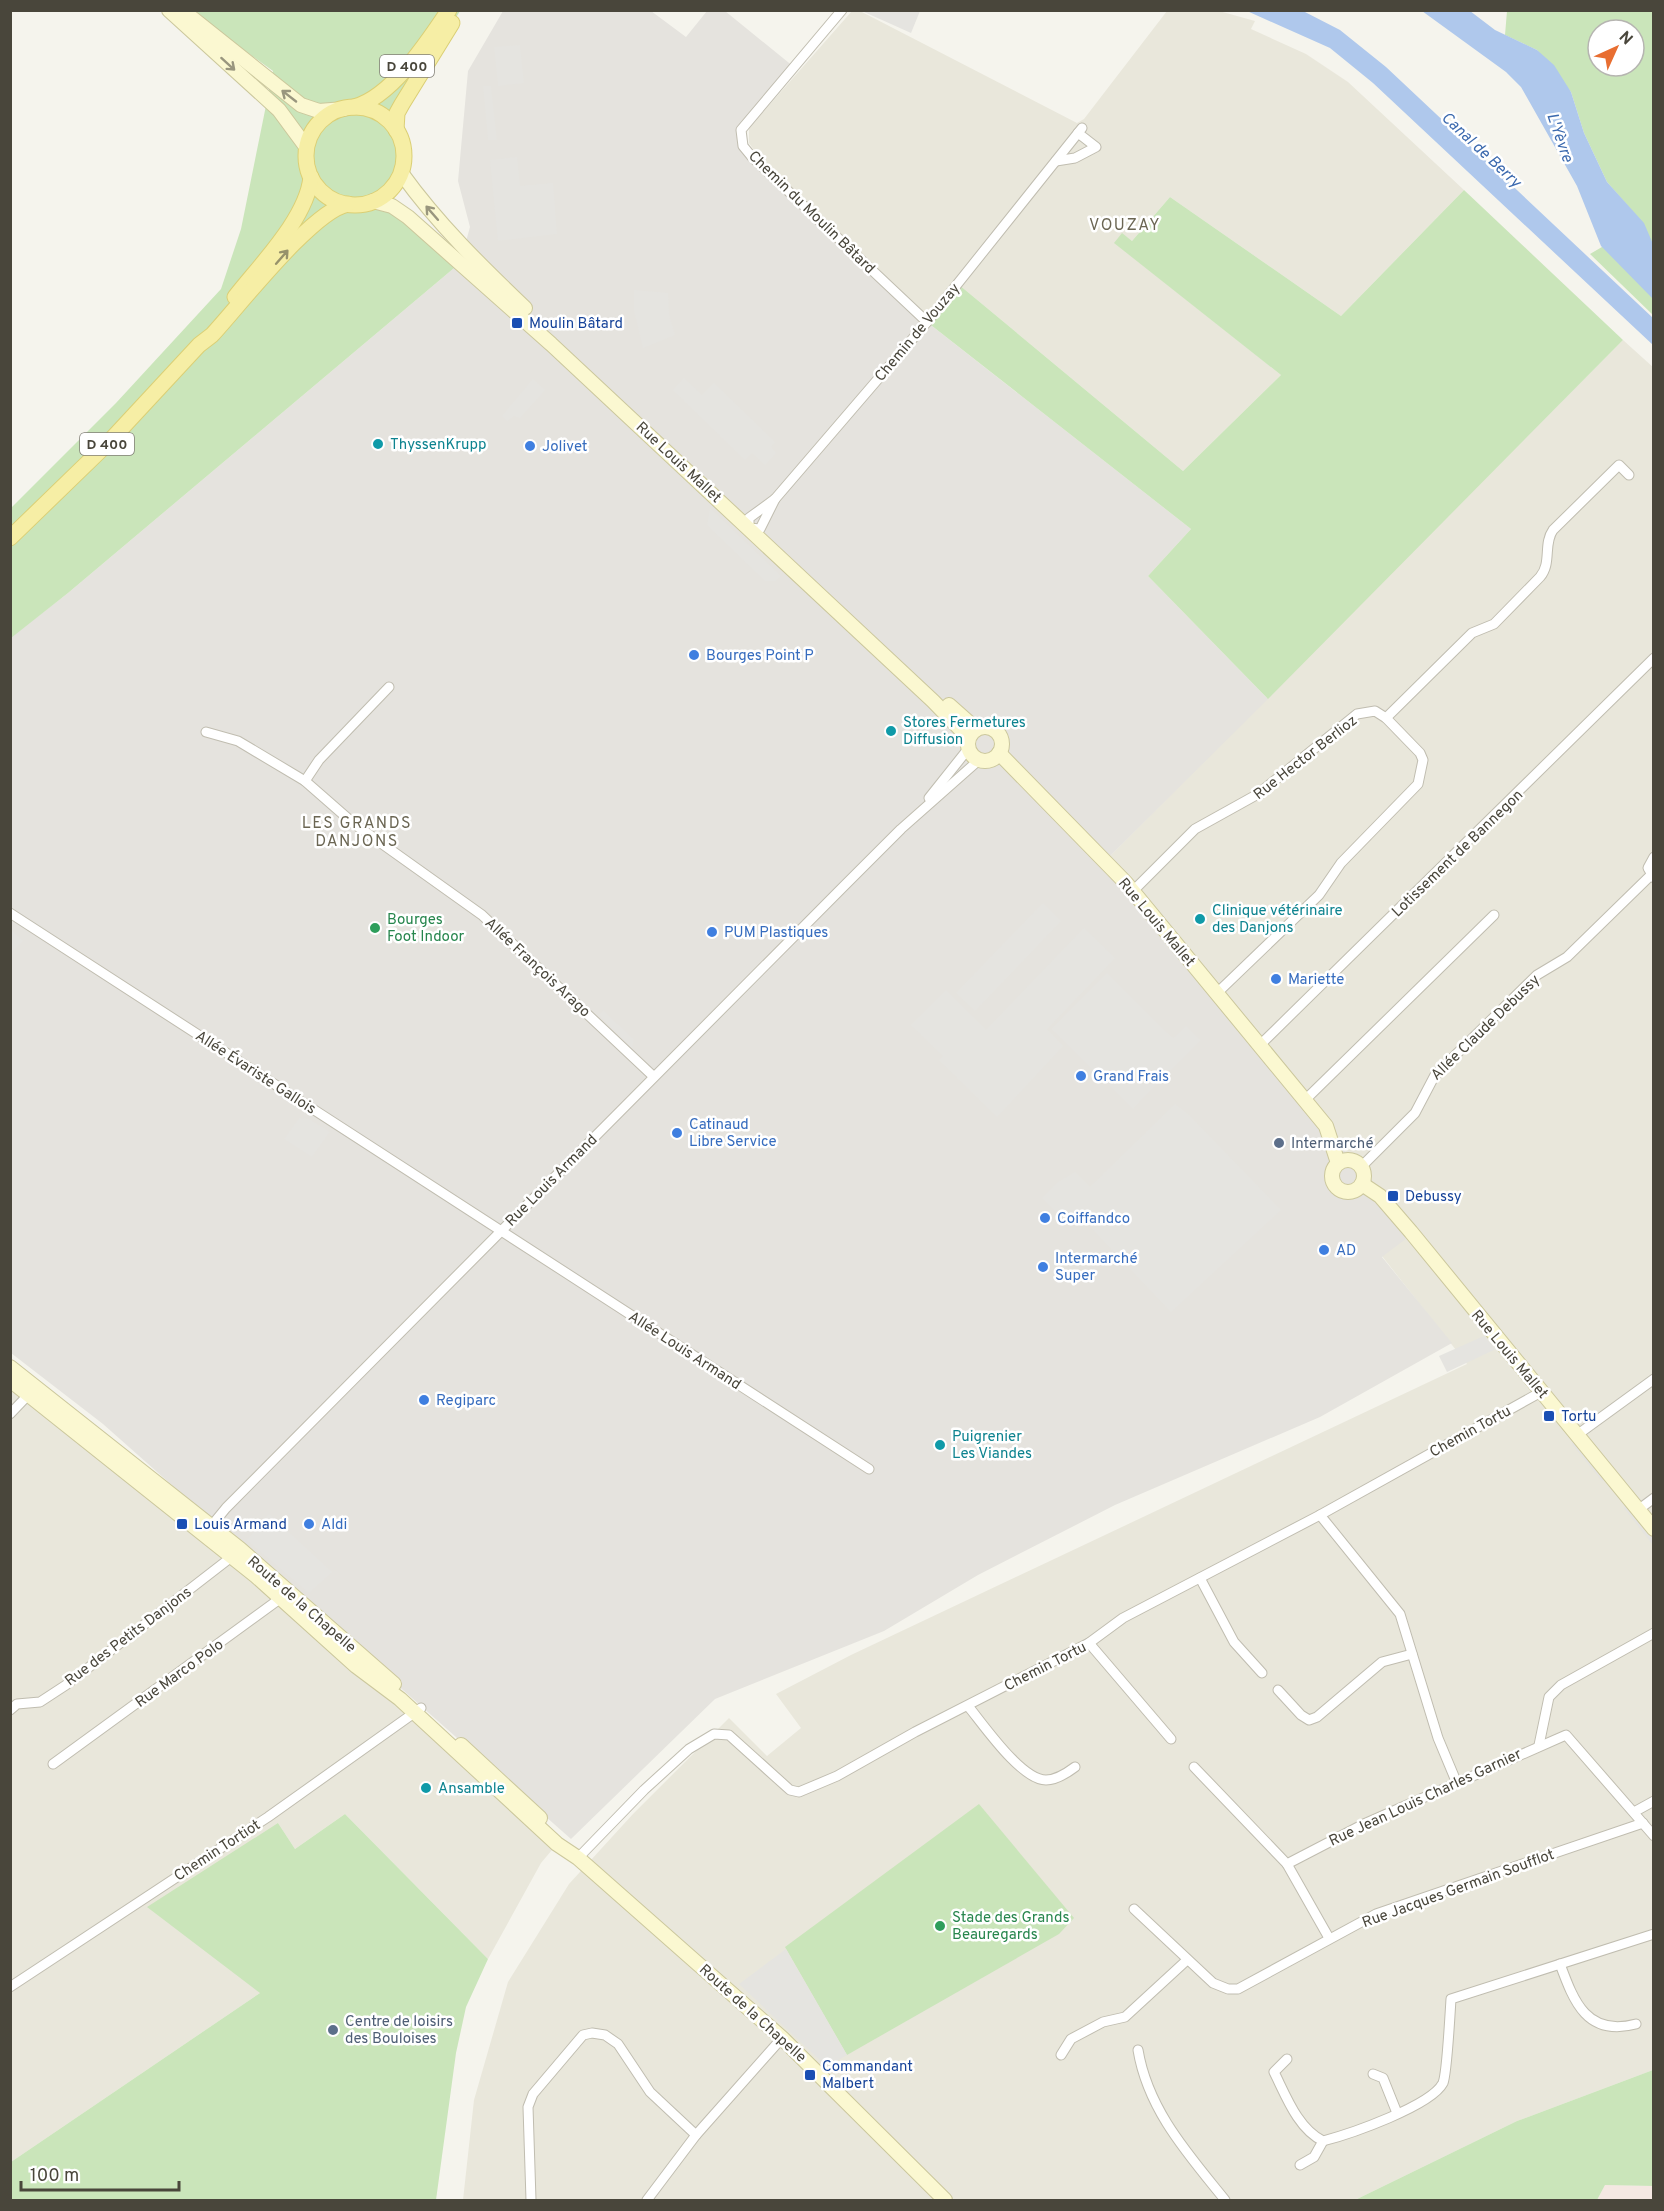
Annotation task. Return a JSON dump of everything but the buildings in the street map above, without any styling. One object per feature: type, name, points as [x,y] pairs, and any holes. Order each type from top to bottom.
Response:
[{"type":"main road","points":[[169,10],[279,110],[307,148],[311,177],[322,192],[348,204],[373,201],[390,190],[402,169],[403,150],[396,130],[378,113],[348,108],[320,111],[301,105],[182,10]]},
{"type":"main road","name":"D 400","points":[[348,108],[374,98],[399,74],[450,10]]},
{"type":"main road","name":"D 400","points":[[396,130],[397,113],[460,10]]},
{"type":"main road","points":[[307,148],[319,123],[348,108]]},
{"type":"main road","name":"Rue Louis Mallet","points":[[402,169],[402,174],[424,204],[468,253],[753,525],[933,701],[963,732],[968,746],[980,760]]},
{"type":"main road","name":"D 400","points":[[10,538],[108,443],[199,345],[301,209],[310,190],[311,177]]},
{"type":"main road","name":"Rue Louis Mallet","points":[[373,201],[392,206],[408,217],[753,525],[976,729],[988,727],[998,732],[1002,742],[999,753],[1133,891],[1326,1126],[1338,1163],[1332,1174],[1333,1183],[1339,1189],[1352,1192],[1362,1184],[1380,1196],[1653,1529]]},
{"type":"main road","name":"D 400","points":[[199,345],[212,335],[321,218],[337,206],[348,204]]},
{"type":"main road","points":[[968,746],[976,729]]},
{"type":"main road","points":[[980,760],[991,760],[999,753]]},
{"type":"main road","points":[[1338,1163],[1350,1160],[1361,1167],[1364,1175],[1362,1184]]},
{"type":"main road","name":"Route de la Chapelle","points":[[10,1367],[33,1391],[286,1595],[570,1846],[578,1858],[782,2038],[945,2200]]},
{"type":"main road","name":"Route de la Chapelle","points":[[10,1380],[33,1391]]},
{"type":"street","name":"Chemin du Moulin Bâtard","points":[[842,10],[741,130],[743,146],[927,322]]},
{"type":"street","name":"Chemin de Vouzay","points":[[753,525],[927,322],[1080,130],[1096,147],[1075,158],[1056,161]]},
{"type":"street","points":[[1216,994],[1319,895],[1336,868],[1419,784],[1423,760],[1420,753],[1386,718],[1472,633],[1494,624],[1540,577],[1545,571],[1547,542],[1553,530],[1619,465],[1629,476]]},
{"type":"street","name":"Chemin de Vouzay","points":[[753,525],[775,499]]},
{"type":"street","name":"Lotissement de Bannegon","points":[[1259,1046],[1653,658]]},
{"type":"street","points":[[305,781],[319,760],[389,687]]},
{"type":"street","name":"Rue Hector Berlioz","points":[[1133,891],[1195,829],[1244,804],[1357,714],[1375,711],[1386,718]]},
{"type":"street","name":"Allée François Arago","points":[[206,732],[238,741],[305,781],[386,848],[482,915],[653,1076]]},
{"type":"street","name":"Rue Louis Armand","points":[[901,829],[956,766],[968,746]]},
{"type":"street","name":"Rue Louis Armand","points":[[208,1530],[226,1508],[653,1076],[901,829],[980,760]]},
{"type":"street","name":"Allée Claude Debussy","points":[[1361,1167],[1415,1113],[1435,1075],[1537,975],[1567,957],[1652,877],[1648,868],[1653,857]]},
{"type":"street","name":"Allée Évariste Gallois","points":[[10,914],[501,1231]]},
{"type":"street","points":[[1304,1101],[1494,915]]},
{"type":"street","name":"Allée Louis Armand","points":[[501,1231],[869,1469]]},
{"type":"street","points":[[1577,1435],[1653,1379]]},
{"type":"street","points":[[10,1414],[33,1391]]},
{"type":"street","name":"Chemin Tortu","points":[[578,1858],[681,1756],[703,1739],[714,1734],[729,1735],[790,1790],[799,1792],[837,1776],[1089,1643],[1123,1618],[1320,1515],[1541,1392]]},
{"type":"street","points":[[1638,1510],[1653,1498]]},
{"type":"street","points":[[1320,1515],[1400,1614],[1437,1738],[1456,1781]]},
{"type":"street","name":"Rue des Petits Danjons","points":[[10,1710],[17,1704],[40,1702],[66,1685],[236,1553]]},
{"type":"street","points":[[1200,1578],[1234,1642],[1262,1673]]},
{"type":"street","name":"Rue Marco Polo","points":[[54,1764],[286,1595]]},
{"type":"street","points":[[1539,1745],[1549,1697],[1561,1685],[1653,1633]]},
{"type":"street","points":[[1089,1643],[1172,1739]]},
{"type":"street","points":[[1278,1690],[1301,1715],[1310,1720],[1317,1717],[1382,1662],[1412,1654]]},
{"type":"street","points":[[968,1706],[1024,1771],[1045,1780],[1065,1774],[1076,1767]]},
{"type":"street","name":"Chemin Tortiot","points":[[10,1988],[268,1817],[418,1711]]},
{"type":"street","name":"Rue Jean Louis Charles Garnier","points":[[1287,1864],[1339,1836],[1456,1781],[1566,1735],[1634,1812]]},
{"type":"street","points":[[68,1754],[75,1763]]},
{"type":"street","points":[[1194,1767],[1287,1864],[1329,1938]]},
{"type":"street","points":[[1653,1801],[1634,1812],[1653,1836]]},
{"type":"street","name":"Rue Jacques Germain Soufflot","points":[[1134,1909],[1213,1983],[1228,1989],[1238,1989],[1376,1914],[1643,1823]]},
{"type":"street","points":[[1287,2059],[1274,2072],[1293,2109],[1311,2135],[1323,2141],[1351,2134],[1429,2098],[1443,2082],[1451,1999],[1653,1934]]},
{"type":"street","points":[[1061,2055],[1071,2039],[1103,2022],[1125,2017],[1187,1960]]},
{"type":"street","points":[[1560,1964],[1571,1996],[1589,2018],[1612,2027],[1636,2024]]},
{"type":"street","points":[[531,2200],[528,2107],[533,2094],[584,2035],[592,2033],[605,2035],[618,2044],[650,2092],[696,2135]]},
{"type":"street","points":[[647,2200],[696,2135],[782,2038]]},
{"type":"street","points":[[1138,2050],[1142,2070],[1165,2124],[1225,2200]]},
{"type":"street","points":[[1374,2074],[1383,2078],[1396,2113]]},
{"type":"street","points":[[1300,2165],[1314,2157],[1323,2141]]},
{"type":"shaded area","points":[[920,10],[911,33],[862,11]]},
{"type":"shaded area","points":[[503,11],[651,11],[686,37],[707,11],[725,11],[794,67],[741,130],[743,146],[918,315],[1191,529],[1148,576],[1268,699],[1105,861],[1387,1202],[1407,1238],[1382,1257],[1452,1343],[1320,1417],[1115,1505],[978,1575],[884,1631],[715,1699],[571,1839],[103,1424],[11,1353],[10,638],[68,593],[460,263],[470,227],[458,181],[468,71]]},
{"type":"shaded area","points":[[852,11],[860,11],[1077,123],[1084,119],[1167,11],[1219,11],[1255,21],[1251,29],[1306,54],[1348,82],[1464,190],[1341,316],[1170,197],[1132,241],[1122,234],[1115,243],[1281,375],[1183,471],[958,284],[954,282],[926,315],[757,154],[749,143],[749,128]]},
{"type":"shaded area","points":[[520,45],[524,83],[498,86],[494,47]]},
{"type":"shaded area","points":[[483,86],[491,86],[497,140],[488,140]]},
{"type":"shaded area","points":[[517,157],[520,186],[553,183],[557,234],[498,241],[490,160]]},
{"type":"shaded area","points":[[634,290],[668,293],[669,315],[675,335],[643,348],[634,311]]},
{"type":"shaded area","points":[[1623,340],[1654,368],[1653,2070],[1517,2121],[1355,2200],[463,2200],[474,2100],[508,1982],[569,1884],[633,1814],[729,1718],[767,1756],[801,1728],[776,1694],[851,1655],[1467,1364],[1382,1256],[1387,1202],[1105,861]]},
{"type":"shaded area","points":[[684,378],[702,395],[714,383],[775,442],[771,447],[776,453],[765,465],[752,453],[745,460],[673,390]]},
{"type":"shaded area","points":[[533,379],[545,390],[520,418],[514,416],[507,421],[502,416]]},
{"type":"shaded area","points":[[710,508],[781,576],[775,581],[765,581],[707,525]]},
{"type":"shaded area","points":[[1043,903],[1061,921],[975,1011],[956,993]]},
{"type":"shaded area","points":[[1084,928],[1115,958],[1047,1029],[1063,1046],[997,1117],[939,1060],[943,1056],[911,1025],[946,990],[986,1030]]},
{"type":"shaded area","points":[[10,929],[23,941],[11,953],[10,953]]},
{"type":"shaded area","points":[[1107,973],[1173,1038],[1186,1026],[1201,1040],[1133,1109],[1051,1029]]},
{"type":"shaded area","points":[[603,1010],[634,1039],[632,1049],[599,1015]]},
{"type":"shaded area","points":[[1175,1104],[1188,1114],[1281,1210],[1171,1312],[1081,1217],[1060,1216],[1042,1198],[1058,1182],[1075,1172],[1090,1187]]},
{"type":"shaded area","points":[[299,1118],[309,1119],[330,1132],[312,1157],[284,1139]]},
{"type":"shaded area","points":[[1484,1336],[1496,1349],[1447,1372],[1439,1356]]},
{"type":"shaded area","points":[[10,1380],[205,1534],[216,1553],[233,1556],[557,1844],[541,1863],[488,1959],[345,1814],[295,1849],[278,1823],[260,1993],[11,2162]]},
{"type":"shaded area","points":[[1573,1440],[1606,1480],[1602,1481],[1572,1444]]},
{"type":"shaded area","points":[[1625,1504],[1653,1539],[1653,1545],[1624,1508]]},
{"type":"shaded area","points":[[269,1514],[332,1572],[309,1593],[247,1540]]},
{"type":"shaded area","points":[[786,1949],[847,2055],[827,2067],[739,1984]]},
{"type":"shaded area","points":[[1605,2185],[1653,2186],[1653,2200],[1597,2200]]},
{"type":"green space","points":[[195,10],[460,11],[412,89],[396,130],[402,148],[402,166],[395,182],[382,197],[460,263],[68,593],[11,638],[11,508],[116,403],[221,289],[241,229],[273,71],[218,31]]},
{"type":"green space","points":[[1507,11],[1653,11],[1653,315],[1590,254],[1643,223],[1607,182],[1584,133],[1571,92],[1537,50],[1505,35]]},
{"type":"green space","points":[[1464,190],[1623,340],[1268,699],[1148,576],[1191,529],[927,322],[958,284],[1183,471],[1281,375],[1114,243],[1122,233],[1132,241],[1170,197],[1341,316]]},
{"type":"green space","name":"Stade des Grands Beauregards","points":[[979,1804],[1074,1918],[1059,1934],[847,2055],[785,1947]]},
{"type":"green space","name":"Centre de loisirs des Bouloises","points":[[345,1814],[488,1959],[466,2007],[456,2053],[436,2200],[11,2200],[11,2162],[260,1993],[147,1907],[278,1823],[295,1849]]},
{"type":"green space","points":[[1653,2070],[1653,2186],[1605,2185],[1597,2200],[1355,2200],[1517,2121]]},
{"type":"water","points":[[1247,11],[1303,11],[1340,30],[1386,67],[1653,318],[1653,345],[1373,83],[1330,48]]},
{"type":"water","name":"L'Yèvre","points":[[1422,11],[1470,11],[1495,30],[1537,50],[1554,65],[1571,92],[1584,133],[1607,182],[1644,223],[1653,244],[1653,299],[1601,246],[1577,186],[1521,87],[1506,72]]},
{"type":"place","name":"Moulin Bâtard","points":[[517,323]]},
{"type":"place","name":"ThyssenKrupp","points":[[378,444]]},
{"type":"place","name":"Jolivet","points":[[530,446]]},
{"type":"place","name":"Bourges Point P","points":[[694,655]]},
{"type":"place","name":"Stores Fermetures Diffusion","points":[[891,731]]},
{"type":"place","name":"Clinique vétérinaire des Danjons","points":[[1200,919]]},
{"type":"place","name":"Bourges Foot Indoor","points":[[375,928]]},
{"type":"place","name":"PUM Plastiques","points":[[712,932]]},
{"type":"place","name":"Mariette","points":[[1276,979]]},
{"type":"place","name":"Grand Frais","points":[[1081,1076]]},
{"type":"place","name":"Catinaud Libre Service","points":[[677,1133]]},
{"type":"place","name":"Intermarché","points":[[1279,1143]]},
{"type":"place","name":"Debussy","points":[[1393,1196]]},
{"type":"place","name":"Coiffandco","points":[[1045,1218]]},
{"type":"place","name":"AD","points":[[1324,1250]]},
{"type":"place","name":"Intermarché Super","points":[[1043,1267]]},
{"type":"place","name":"Regiparc","points":[[424,1400]]},
{"type":"place","name":"Tortu","points":[[1549,1416]]},
{"type":"place","name":"Puigrenier Les Viandes","points":[[940,1445]]},
{"type":"place","name":"Louis Armand","points":[[182,1524]]},
{"type":"place","name":"Aldi","points":[[309,1524]]},
{"type":"place","name":"Ansamble","points":[[426,1788]]},
{"type":"place","name":"Stade des Grands Beauregards","points":[[940,1926]]},
{"type":"place","name":"Centre de loisirs des Bouloises","points":[[333,2030]]},
{"type":"place","name":"Commandant Malbert","points":[[810,2075]]},
{"type":"district","name":"VOUZAY","points":[[1125,224]]},
{"type":"district","name":"LES GRANDS DANJONS","points":[[357,831]]},
{"type":"water label","name":"Canal de Berry","points":[[1482,149]]}]
